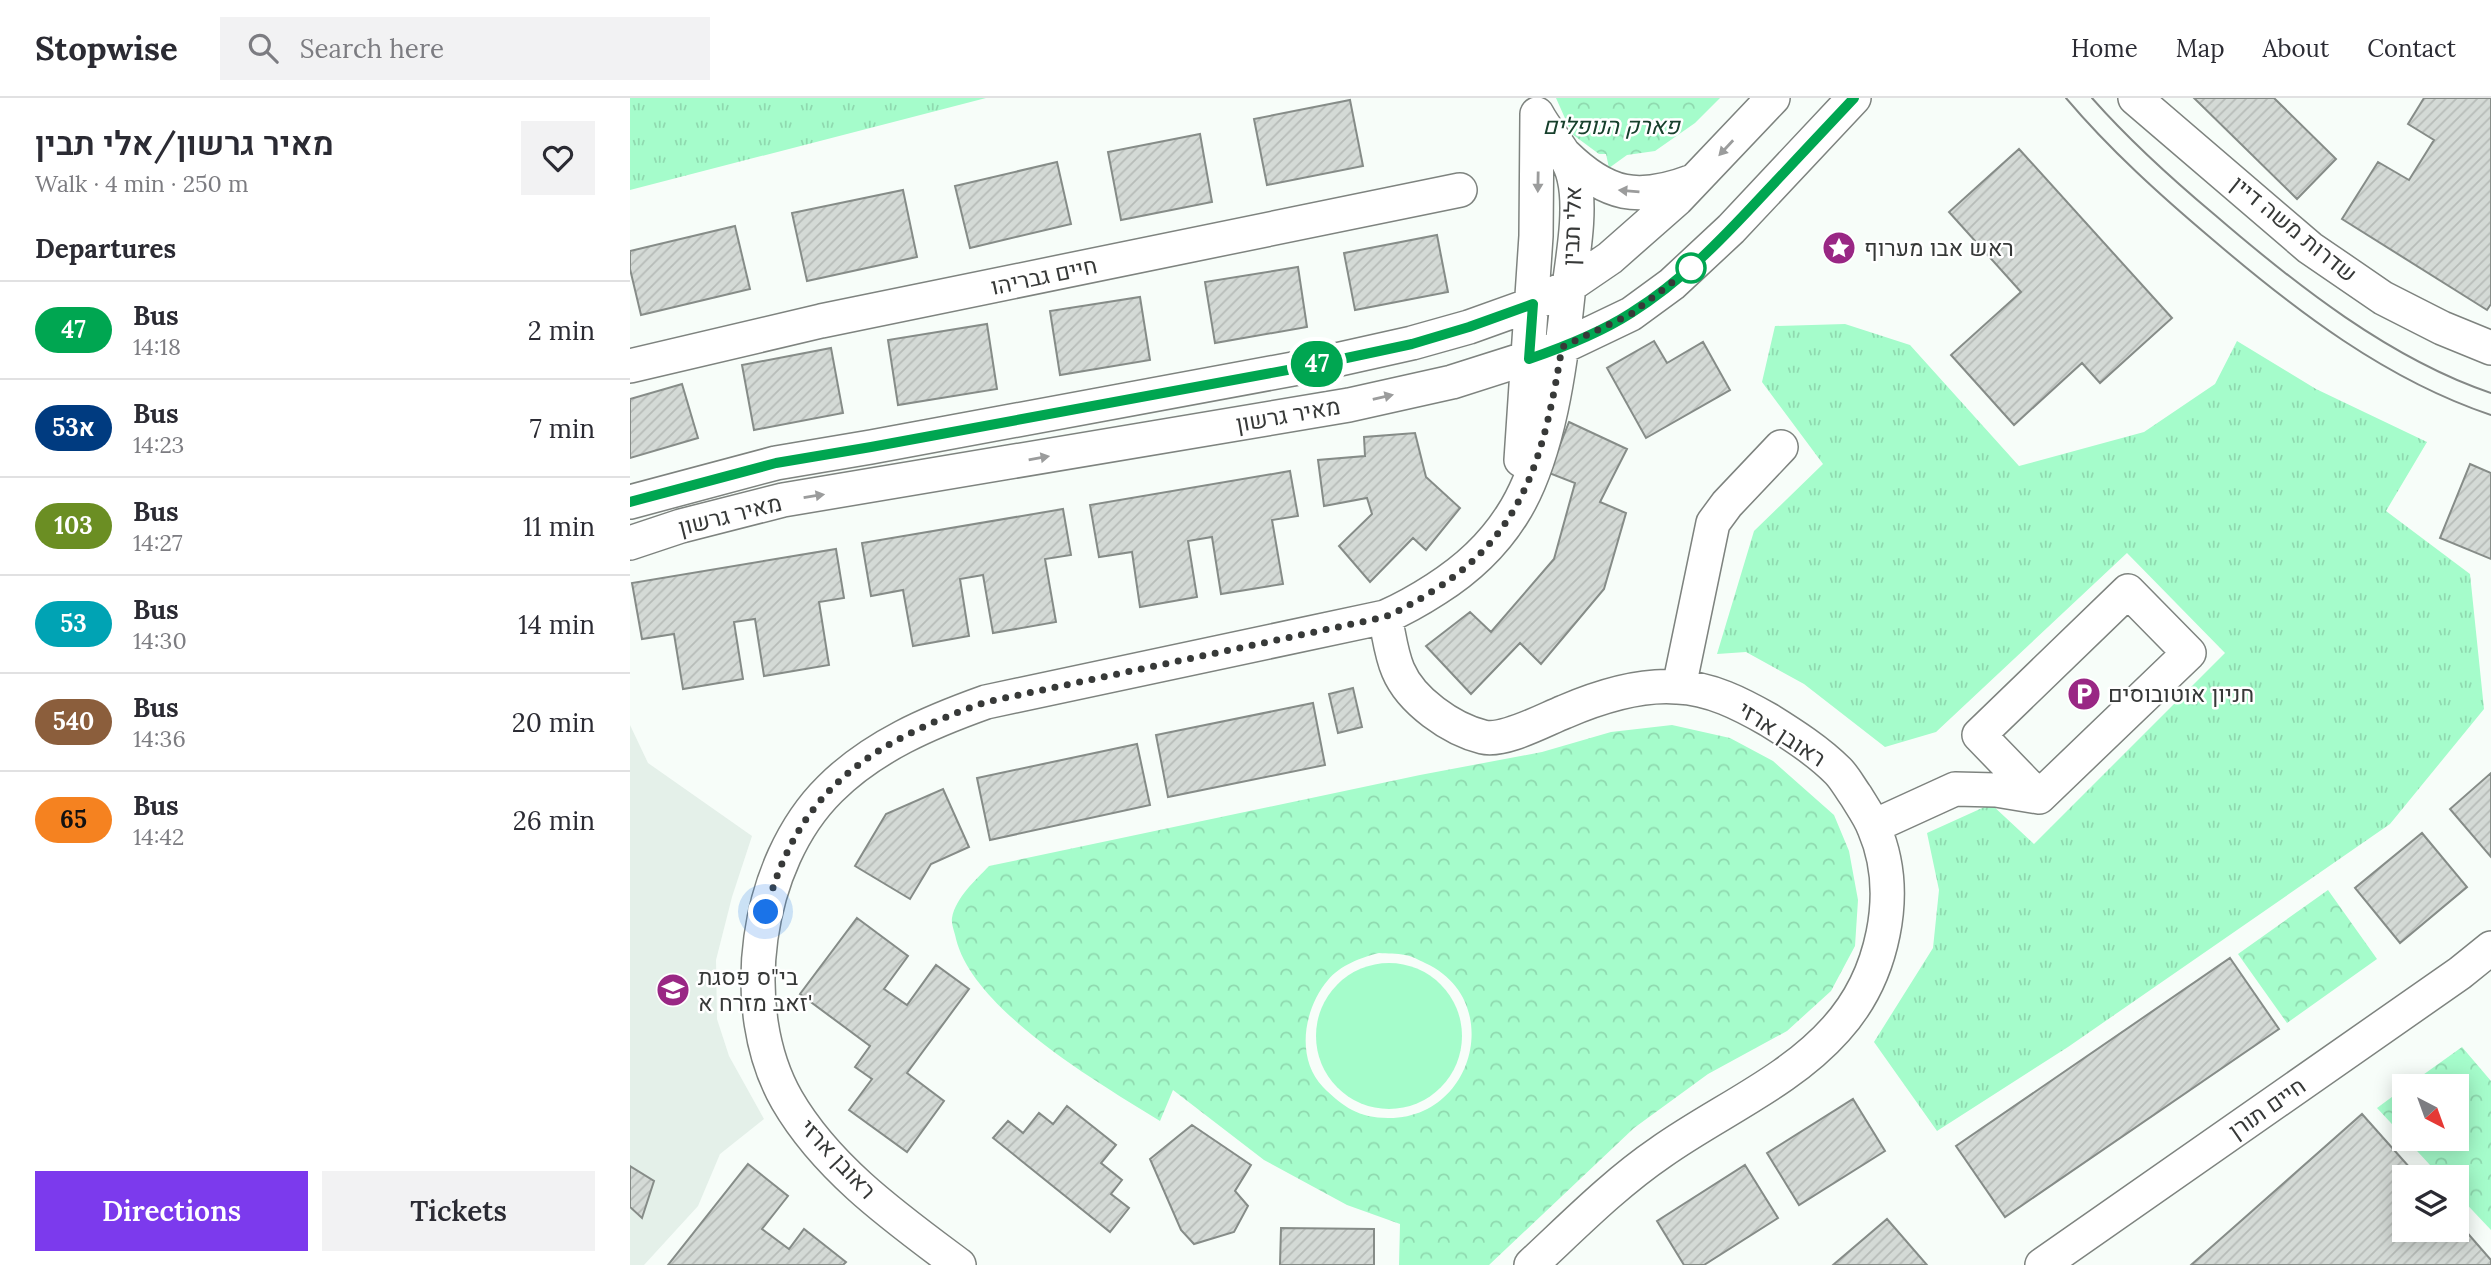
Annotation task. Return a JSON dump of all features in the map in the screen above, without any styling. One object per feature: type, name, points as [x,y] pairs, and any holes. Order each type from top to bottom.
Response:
[{"type":"street","name":"מאיר גרשון","points":[[630,502],[776,463],[1268,373],[1412,344],[1469,327],[1533,304],[1569,286],[1610,258],[1696,180],[1773,98]]},
{"type":"street","name":"מאיר גרשון","points":[[630,543],[681,526],[783,500],[1349,405],[1452,382],[1529,359],[1562,347],[1631,314],[1672,284],[1731,229],[1854,98]]},
{"type":"street","name":"שדרות משה דיין","points":[[2134,98],[2310,248],[2383,298],[2442,328],[2491,348]]},
{"type":"street","name":"שדרות משה דיין","points":[[2160,98],[2213,163]]},
{"type":"street","name":"אלי תבין","points":[[1536,106],[1544,127],[1564,154],[1575,180],[1576,197],[1562,347]]},
{"type":"street","name":"אלי תבין","points":[[1533,304],[1538,153],[1536,106]]},
{"type":"street","points":[[1564,154],[1585,175],[1613,189],[1658,191],[1696,180]]},
{"type":"street","name":"חיים גבריהו","points":[[630,366],[821,321],[1460,190]]},
{"type":"street","points":[[1513,515],[1520,464],[1533,304]]},
{"type":"street","name":"ראובן ארזי","points":[[958,1265],[906,1225],[832,1160],[807,1131],[787,1099],[769,1061],[758,978],[761,931],[785,855],[805,820],[828,790],[861,761],[935,720],[974,706],[1385,617],[1404,609],[1466,569],[1513,515],[1541,444],[1554,397],[1562,347]]},
{"type":"street","points":[[1679,687],[1713,523],[1727,504],[1782,447]]},
{"type":"street","points":[[1955,789],[1979,735],[2129,591],[2189,653],[2039,797]]},
{"type":"street","name":"ראובן ארזי","points":[[1385,617],[1398,671],[1414,694],[1432,711],[1454,725],[1486,738],[1520,731],[1566,711],[1643,688],[1679,687],[1715,694],[1746,707],[1815,751],[1840,773],[1874,827],[1882,852],[1886,883],[1884,938],[1874,970],[1859,998],[1838,1027],[1809,1056],[1659,1153],[1608,1194],[1531,1265]]},
{"type":"street","points":[[1979,735],[2039,797]]},
{"type":"street","points":[[1874,827],[1955,789],[1996,790],[2039,797]]},
{"type":"street","name":"חיים תורן","points":[[2042,1265],[2448,981],[2491,948]]},
{"type":"shaded area","name":"בי\"ס פסגת זאב מזרח א'","points":[[630,725],[648,763],[752,836],[732,897],[716,960],[717,1019],[729,1056],[764,1119],[720,1154],[698,1206],[644,1265],[630,1265]]},
{"type":"green space","points":[[630,98],[986,98],[630,190]]},
{"type":"green space","name":"פארק הנופלים","points":[[1556,98],[1720,98],[1695,123],[1655,151],[1627,155],[1609,168],[1606,154],[1599,154],[1572,134]]},
{"type":"green space","points":[[1845,324],[1910,345],[2019,466],[2144,432],[2215,384],[2237,341],[2316,389],[2427,442],[2386,511],[2470,574],[2484,709],[2390,824],[2068,1047],[1937,1131],[1874,1042],[1933,948],[1939,890],[1927,833],[1991,804],[2034,844],[2225,653],[2127,553],[1936,732],[1885,747],[1804,684],[1746,652],[1717,654],[1754,531],[1823,464],[1762,382],[1775,326]]},
{"type":"green space","points":[[1672,725],[1730,738],[1773,761],[1834,815],[1849,851],[1858,900],[1855,946],[1831,991],[1787,1031],[1708,1074],[1634,1128],[1489,1265],[1399,1265],[1400,1224],[1347,1205],[1264,1160],[1173,1090],[1160,1121],[1073,1066],[1012,1018],[967,966],[956,939],[952,920],[954,910],[967,890],[989,866],[1420,775],[1542,752],[1611,732]],"holes":[[[1379,953],[1413,957],[1450,980],[1465,1003],[1471,1028],[1469,1054],[1459,1079],[1442,1099],[1418,1113],[1388,1118],[1368,1116],[1352,1110],[1338,1100],[1314,1075],[1306,1048],[1308,1019],[1313,1004],[1328,980],[1351,963]]]},
{"type":"green space","points":[[2328,890],[2377,959],[2287,1023],[2238,954]]},
{"type":"green space","points":[[1389,963],[1417,969],[1441,984],[1456,1008],[1462,1036],[1456,1064],[1441,1088],[1417,1103],[1389,1109],[1361,1103],[1337,1088],[1322,1064],[1316,1036],[1322,1008],[1337,984],[1361,969]]},
{"type":"green space","points":[[2462,1047],[2491,1081],[2491,1230],[2469,1207],[2469,1165],[2430,1165],[2418,1152],[2469,1152],[2469,1074],[2424,1074]]},
{"type":"green space","points":[[2392,1097],[2392,1124],[2377,1108]]},
{"type":"building","points":[[2194,98],[2274,98],[2336,159],[2297,199]]},
{"type":"building","points":[[2424,98],[2491,98],[2491,304],[2487,310],[2342,219],[2378,162],[2409,180],[2434,140],[2408,124]]},
{"type":"building","points":[[1350,100],[1363,166],[1267,185],[1254,119]]},
{"type":"building","points":[[1200,134],[1212,202],[1121,220],[1108,152]]},
{"type":"building","points":[[2019,149],[2172,318],[2100,383],[2082,363],[2014,425],[1951,355],[2021,292],[1949,212]]},
{"type":"building","points":[[1057,162],[1071,224],[970,248],[955,186]]},
{"type":"building","points":[[903,190],[917,257],[807,281],[792,213]]},
{"type":"building","points":[[735,226],[750,289],[641,315],[630,269],[630,251]]},
{"type":"building","points":[[1437,235],[1448,292],[1355,310],[1344,253]]},
{"type":"building","points":[[1298,267],[1307,327],[1215,343],[1205,282]]},
{"type":"building","points":[[1140,297],[1150,360],[1060,375],[1050,311]]},
{"type":"building","points":[[987,324],[997,389],[898,405],[888,340]]},
{"type":"building","points":[[1654,341],[1667,363],[1703,342],[1730,390],[1646,438],[1607,368]]},
{"type":"building","points":[[831,348],[843,413],[754,430],[742,365]]},
{"type":"building","points":[[682,384],[698,438],[630,458],[630,399]]},
{"type":"building","points":[[1569,422],[1627,449],[1600,502],[1626,513],[1604,589],[1541,664],[1520,643],[1471,694],[1426,646],[1470,612],[1491,632],[1554,559],[1575,483],[1549,473]]},
{"type":"building","points":[[1415,433],[1426,477],[1460,508],[1426,550],[1413,538],[1370,582],[1339,546],[1372,514],[1367,498],[1324,506],[1318,460],[1365,456],[1364,437]]},
{"type":"building","points":[[2470,464],[2491,473],[2491,559],[2440,538]]},
{"type":"building","points":[[1290,471],[1298,516],[1272,520],[1283,584],[1221,594],[1212,537],[1188,541],[1197,597],[1140,607],[1132,552],[1099,557],[1090,505]]},
{"type":"building","points":[[1063,509],[1071,555],[1045,559],[1056,622],[993,633],[983,575],[960,579],[969,636],[913,646],[903,590],[871,596],[862,543]]},
{"type":"building","points":[[836,549],[844,598],[819,602],[829,665],[764,676],[755,619],[734,622],[743,679],[683,689],[674,634],[642,639],[632,583]]},
{"type":"building","points":[[1353,688],[1362,727],[1338,733],[1329,694]]},
{"type":"building","points":[[1313,703],[1325,765],[1168,797],[1156,735]]},
{"type":"building","points":[[1137,744],[1150,805],[990,840],[977,778]]},
{"type":"building","points":[[2491,773],[2491,857],[2450,809]]},
{"type":"building","points":[[943,789],[969,847],[931,864],[910,899],[855,866],[886,814]]},
{"type":"building","points":[[2422,833],[2467,887],[2400,943],[2355,888]]},
{"type":"building","points":[[857,918],[908,956],[884,989],[907,1005],[936,965],[969,989],[907,1073],[944,1101],[907,1152],[849,1110],[872,1079],[855,1067],[870,1046],[800,994]]},
{"type":"building","points":[[2230,958],[2279,1029],[2005,1217],[1956,1146]]},
{"type":"building","points":[[1853,1099],[1885,1151],[1799,1205],[1767,1153]]},
{"type":"building","points":[[1067,1106],[1116,1145],[1101,1163],[1122,1180],[1111,1194],[1129,1208],[1110,1232],[993,1138],[1008,1121],[1023,1133],[1039,1113],[1053,1124]]},
{"type":"building","points":[[2362,1114],[2392,1148],[2392,1152],[2396,1152],[2407,1165],[2392,1165],[2392,1242],[2469,1242],[2469,1235],[2491,1260],[2491,1265],[2191,1265]]},
{"type":"building","points":[[1192,1125],[1251,1165],[1235,1191],[1248,1206],[1234,1232],[1194,1244],[1181,1230],[1150,1159]]},
{"type":"building","points":[[748,1164],[788,1196],[762,1229],[789,1249],[804,1229],[846,1262],[843,1265],[668,1265]]},
{"type":"building","points":[[1745,1165],[1778,1218],[1704,1265],[1684,1265],[1657,1221]]},
{"type":"building","points":[[630,1166],[654,1181],[642,1218],[630,1207]]},
{"type":"building","points":[[1887,1219],[1927,1265],[1833,1265]]},
{"type":"building","points":[[1281,1228],[1374,1229],[1374,1265],[1280,1265]]},
{"type":"tram line","points":[[2066,98],[2100,136],[2155,189],[2244,266],[2309,317],[2378,363],[2415,383],[2491,415]]},
{"type":"tram line","points":[[2092,98],[2183,188],[2311,293],[2380,340],[2417,361],[2491,393]]},
{"type":"bus line","name":"47","points":[[630,502],[776,463],[1309,366],[1412,344],[1533,304],[1529,359],[1562,347],[1631,314],[1672,284],[1731,229],[1854,98]]},
{"type":"place","name":"ראש אבו מערוף","points":[[1839,248]]},
{"type":"place","name":"חניון אוטובוסים","points":[[2084,694]]},
{"type":"place","name":"בי\"ס פסגת זאב מזרח א'","points":[[673,990]]},
{"type":"route","points":[[766,912],[785,855],[805,820],[828,790],[861,761],[935,720],[986,702],[1385,617],[1404,609],[1466,569],[1513,515],[1529,480],[1554,397],[1562,347],[1631,314],[1691,268]]}]
